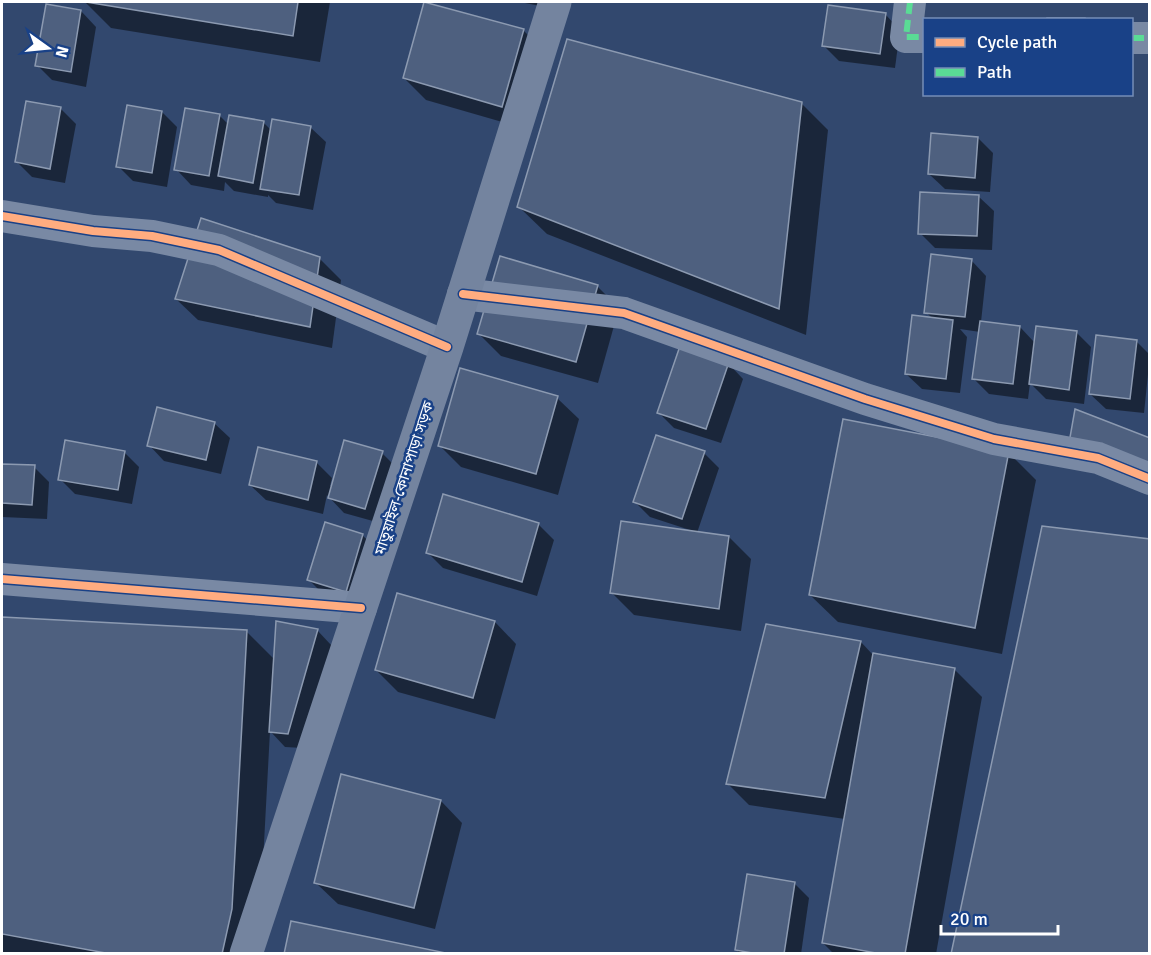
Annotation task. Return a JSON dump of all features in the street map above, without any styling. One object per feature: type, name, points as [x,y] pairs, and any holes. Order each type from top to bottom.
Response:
[{"type":"main road","name":"মাতুয়াইল-কোনাপাড়া সড়ক","points":[[246,954],[447,347],[555,2]]},
{"type":"street","points":[[910,2],[906,37],[923,37]]},
{"type":"street","points":[[1133,38],[1149,38]]},
{"type":"street","points":[[2,216],[93,231],[152,236],[219,250],[447,347]]},
{"type":"street","points":[[464,294],[624,313],[865,399],[994,439],[1098,458],[1149,479]]},
{"type":"street","points":[[2,579],[361,608]]},
{"type":"building","points":[[86,2],[298,2],[293,36]]},
{"type":"building","points":[[424,2],[524,29],[502,107],[403,78]]},
{"type":"building","points":[[46,4],[81,10],[71,72],[35,66]]},
{"type":"building","points":[[828,5],[886,13],[880,54],[822,46]]},
{"type":"building","points":[[567,39],[802,102],[779,309],[517,207]]},
{"type":"building","points":[[26,101],[61,107],[50,169],[15,162]]},
{"type":"building","points":[[127,105],[162,111],[152,173],[116,167]]},
{"type":"building","points":[[185,108],[220,114],[209,176],[174,170]]},
{"type":"building","points":[[229,115],[264,121],[253,183],[218,176]]},
{"type":"building","points":[[272,119],[311,126],[299,195],[260,189]]},
{"type":"building","points":[[931,133],[978,137],[975,178],[928,174]]},
{"type":"building","points":[[920,192],[979,195],[977,236],[918,234]]},
{"type":"building","points":[[201,218],[320,257],[310,327],[175,299]]},
{"type":"building","points":[[931,254],[972,259],[965,317],[924,313]]},
{"type":"building","points":[[500,256],[598,285],[576,362],[477,334]]},
{"type":"building","points":[[912,315],[953,320],[946,379],[905,374]]},
{"type":"building","points":[[980,321],[1020,326],[1013,384],[972,379]]},
{"type":"building","points":[[1036,326],[1077,331],[1069,390],[1029,384]]},
{"type":"building","points":[[1096,335],[1137,340],[1130,399],[1089,394]]},
{"type":"building","points":[[680,346],[729,362],[706,429],[657,413]]},
{"type":"building","points":[[460,368],[558,396],[536,474],[438,446]]},
{"type":"building","points":[[157,407],[215,422],[206,460],[147,446]]},
{"type":"building","points":[[1075,409],[1150,438],[1150,476],[1069,443]]},
{"type":"building","points":[[843,419],[1009,451],[975,628],[809,595]]},
{"type":"building","points":[[656,435],[705,451],[682,519],[633,502]]},
{"type":"building","points":[[65,440],[125,451],[118,490],[58,480]]},
{"type":"building","points":[[344,440],[383,451],[365,509],[328,498]]},
{"type":"building","points":[[258,447],[317,461],[308,500],[249,485]]},
{"type":"building","points":[[2,464],[35,465],[32,505],[2,503]]},
{"type":"building","points":[[443,494],[539,523],[522,582],[426,553]]},
{"type":"building","points":[[621,521],[729,536],[719,609],[610,593]]},
{"type":"building","points":[[325,522],[363,534],[346,592],[307,580]]},
{"type":"building","points":[[1042,526],[1150,539],[1150,954],[951,954]]},
{"type":"building","points":[[397,593],[495,621],[473,698],[375,670]]},
{"type":"building","points":[[2,617],[247,630],[232,909],[222,954],[111,954],[2,934]]},
{"type":"building","points":[[276,621],[318,629],[288,734],[269,732]]},
{"type":"building","points":[[766,624],[861,641],[825,798],[726,784]]},
{"type":"building","points":[[873,653],[955,668],[905,954],[881,954],[822,943]]},
{"type":"building","points":[[341,774],[441,800],[414,908],[314,883]]},
{"type":"building","points":[[747,874],[795,882],[784,954],[758,954],[735,950]]},
{"type":"building","points":[[291,921],[446,953],[446,954],[284,954]]},
{"type":"marked path","points":[[910,2],[906,37],[923,37]]},
{"type":"marked path","points":[[1133,38],[1150,38]]},
{"type":"cycle path","points":[[2,216],[93,231],[152,236],[219,250],[447,347]]},
{"type":"cycle path","points":[[463,294],[624,313],[865,399],[994,439],[1098,458],[1150,479]]},
{"type":"cycle path","points":[[2,579],[361,608]]}]
